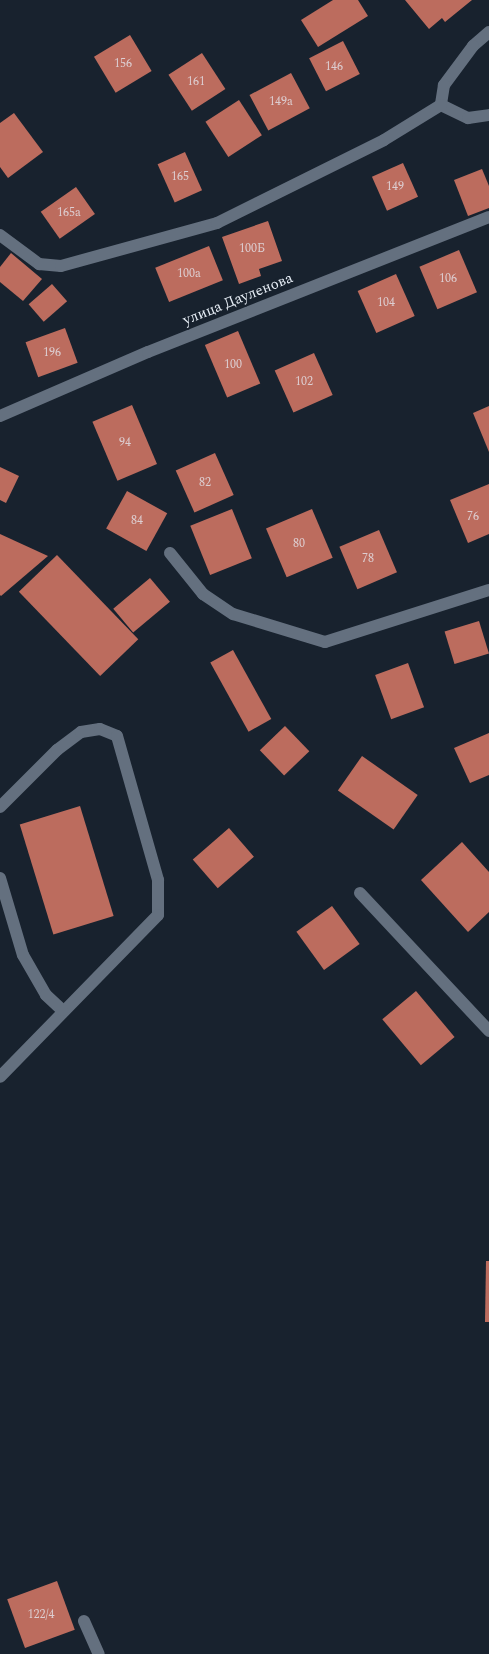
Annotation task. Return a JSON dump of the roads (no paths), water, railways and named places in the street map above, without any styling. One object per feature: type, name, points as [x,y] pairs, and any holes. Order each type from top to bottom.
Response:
[{"type":"street","points":[[0,235],[39,264],[61,266],[217,222],[384,140],[441,105],[444,85],[474,46],[489,32]]},
{"type":"street","points":[[441,105],[468,118],[489,114]]},
{"type":"street","name":"улица Дауленова","points":[[0,416],[148,352],[489,217]]},
{"type":"street","points":[[170,553],[202,594],[233,614],[325,642],[489,590]]},
{"type":"street","points":[[0,807],[57,750],[82,732],[100,729],[117,736],[158,880],[158,915],[62,1010],[0,1077]]},
{"type":"street","points":[[0,878],[23,955],[46,995],[62,1010]]},
{"type":"street","points":[[360,893],[489,1031]]},
{"type":"street","points":[[84,1621],[98,1654]]}]
